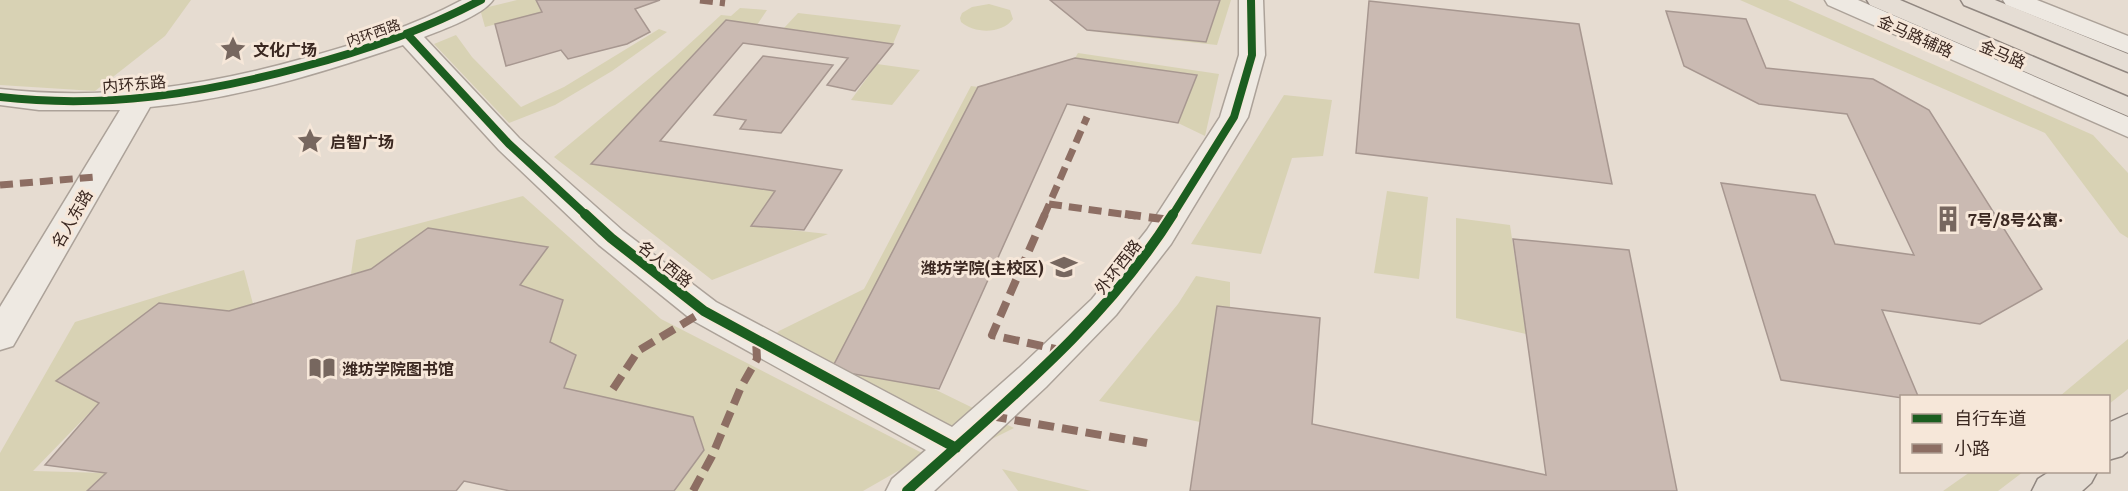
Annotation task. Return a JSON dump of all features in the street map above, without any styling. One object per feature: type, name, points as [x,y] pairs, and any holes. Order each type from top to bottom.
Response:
[{"type":"main road","name":"金马路","points":[[1879,0],[2128,107]]},
{"type":"main road","points":[[1973,0],[2128,64]]},
{"type":"main road","points":[[2110,444],[2128,429]]},
{"type":"main road","points":[[2053,491],[2075,473]]},
{"type":"street","name":"内环西路","points":[[268,77],[383,45],[453,16],[481,0]]},
{"type":"street","name":"外环西路","points":[[907,491],[956,448],[1104,307],[1159,237],[1234,117],[1252,56],[1251,0]]},
{"type":"street","name":"金马路辅路","points":[[1837,0],[2128,128]]},
{"type":"street","points":[[2015,0],[2128,45]]},
{"type":"street","name":"名人西路","points":[[408,35],[517,152],[611,238],[704,311],[956,448]]},
{"type":"street","name":"内环东路","points":[[0,97],[71,103],[141,99],[190,93],[268,77]]},
{"type":"street","name":"名人东路","points":[[0,337],[141,99]]},
{"type":"shaded area","points":[[0,0],[191,0],[165,36],[95,91],[0,85]]},
{"type":"shaded area","points":[[517,0],[536,0],[542,12],[485,27],[480,9]]},
{"type":"shaded area","points":[[1220,0],[1231,0],[1217,45],[1087,31],[1206,42]]},
{"type":"shaded area","points":[[1740,0],[1788,0],[2093,135],[2128,173],[2128,238],[2120,233],[2045,133]]},
{"type":"shaded area","points":[[989,4],[1010,10],[1013,19],[1002,27],[988,31],[973,29],[961,22],[962,13],[972,7]]},
{"type":"shaded area","points":[[740,8],[767,10],[757,25],[591,164],[775,191],[752,226],[828,234],[712,280],[554,157],[674,58],[721,15],[731,16]]},
{"type":"shaded area","points":[[798,13],[901,25],[893,44],[784,28]]},
{"type":"shaded area","points":[[659,29],[667,32],[612,71],[555,105],[509,123],[434,44],[456,35],[472,57],[521,107],[564,87]]},
{"type":"shaded area","points":[[1078,53],[1219,74],[1205,136],[1178,123],[1197,75],[1075,58]]},
{"type":"shaded area","points":[[877,64],[920,70],[892,105],[851,100]]},
{"type":"shaded area","points":[[971,86],[978,87],[832,369],[930,387],[1014,428],[978,446],[768,341],[779,331],[864,289]]},
{"type":"shaded area","points":[[1284,95],[1332,100],[1323,156],[1292,158],[1261,254],[1191,244]]},
{"type":"shaded area","points":[[1387,191],[1428,197],[1419,279],[1374,273]]},
{"type":"shaded area","points":[[523,196],[661,319],[926,455],[863,491],[674,491],[704,450],[693,418],[564,388],[576,355],[550,342],[563,300],[520,285],[547,247],[428,228],[371,269],[351,274],[356,240]]},
{"type":"shaded area","points":[[1456,218],[1510,225],[1526,334],[1456,318]]},
{"type":"shaded area","points":[[244,270],[253,304],[229,311],[159,303],[57,380],[99,403],[33,471],[106,473],[87,491],[0,491],[0,453],[75,322]]},
{"type":"shaded area","points":[[1196,276],[1230,282],[1230,308],[1217,307],[1200,422],[1099,401],[1178,304]]},
{"type":"shaded area","points":[[2128,339],[2128,389],[2110,403],[2110,395],[2061,395]]},
{"type":"shaded area","points":[[1002,469],[1091,491],[1018,491]]},
{"type":"shaded area","points":[[1969,473],[2022,473],[1998,491],[1943,491]]},
{"type":"building","points":[[536,0],[660,0],[635,9],[650,32],[627,44],[568,59],[561,50],[506,66],[495,24],[542,12]]},
{"type":"building","points":[[1050,0],[1220,0],[1206,42],[1087,30]]},
{"type":"building","points":[[1369,1],[1579,24],[1612,184],[1356,153]]},
{"type":"building","name":"7号/8号公寓·","points":[[1666,11],[1746,19],[1766,68],[1873,79],[1929,110],[2042,289],[1980,324],[1882,310],[1918,395],[1900,395],[1900,398],[1781,380],[1721,183],[1815,195],[1835,244],[1914,255],[1847,114],[1759,104],[1684,66]]},
{"type":"building","points":[[726,20],[893,44],[855,91],[827,85],[848,58],[743,43],[660,141],[842,170],[804,230],[751,226],[775,191],[591,164]]},
{"type":"building","points":[[763,56],[833,65],[781,133],[740,129],[746,120],[714,115]]},
{"type":"building","points":[[1075,58],[1197,75],[1178,123],[1067,104],[939,389],[831,370],[978,87]]},
{"type":"building","name":"潍坊学院图书馆","points":[[428,228],[548,247],[520,285],[563,300],[550,342],[576,355],[564,388],[693,417],[704,450],[674,491],[510,491],[464,481],[456,491],[87,491],[106,473],[45,465],[99,403],[56,381],[159,303],[229,311],[371,269]]},
{"type":"building","points":[[1513,239],[1629,250],[1677,491],[1190,491],[1217,306],[1320,318],[1312,424],[1546,475]]},
{"type":"marked path","points":[[700,0],[725,3]]},
{"type":"marked path","points":[[1060,350],[992,335],[1087,117]]},
{"type":"marked path","points":[[0,185],[95,177]]},
{"type":"marked path","points":[[1049,204],[1170,220]]},
{"type":"marked path","points":[[613,389],[638,351],[704,311]]},
{"type":"marked path","points":[[693,491],[712,456],[741,387],[757,359],[756,340]]},
{"type":"marked path","points":[[991,416],[1147,443]]},
{"type":"cycle path","points":[[0,97],[39,102],[118,102],[196,92],[273,75],[377,45],[440,21],[481,0]]},
{"type":"cycle path","points":[[907,491],[1033,377],[1104,307],[1159,237],[1234,117],[1252,55],[1251,0]]},
{"type":"cycle path","points":[[408,35],[509,144],[611,238],[704,311],[956,448]]},
{"type":"place","name":"文化广场","points":[[233,49]]},
{"type":"place","name":"启智广场","points":[[310,141]]},
{"type":"place","name":"7号/8号公寓·","points":[[1948,219]]},
{"type":"place","name":"潍坊学院(主校区)","points":[[1064,267]]},
{"type":"place","name":"潍坊学院图书馆","points":[[322,368]]}]
